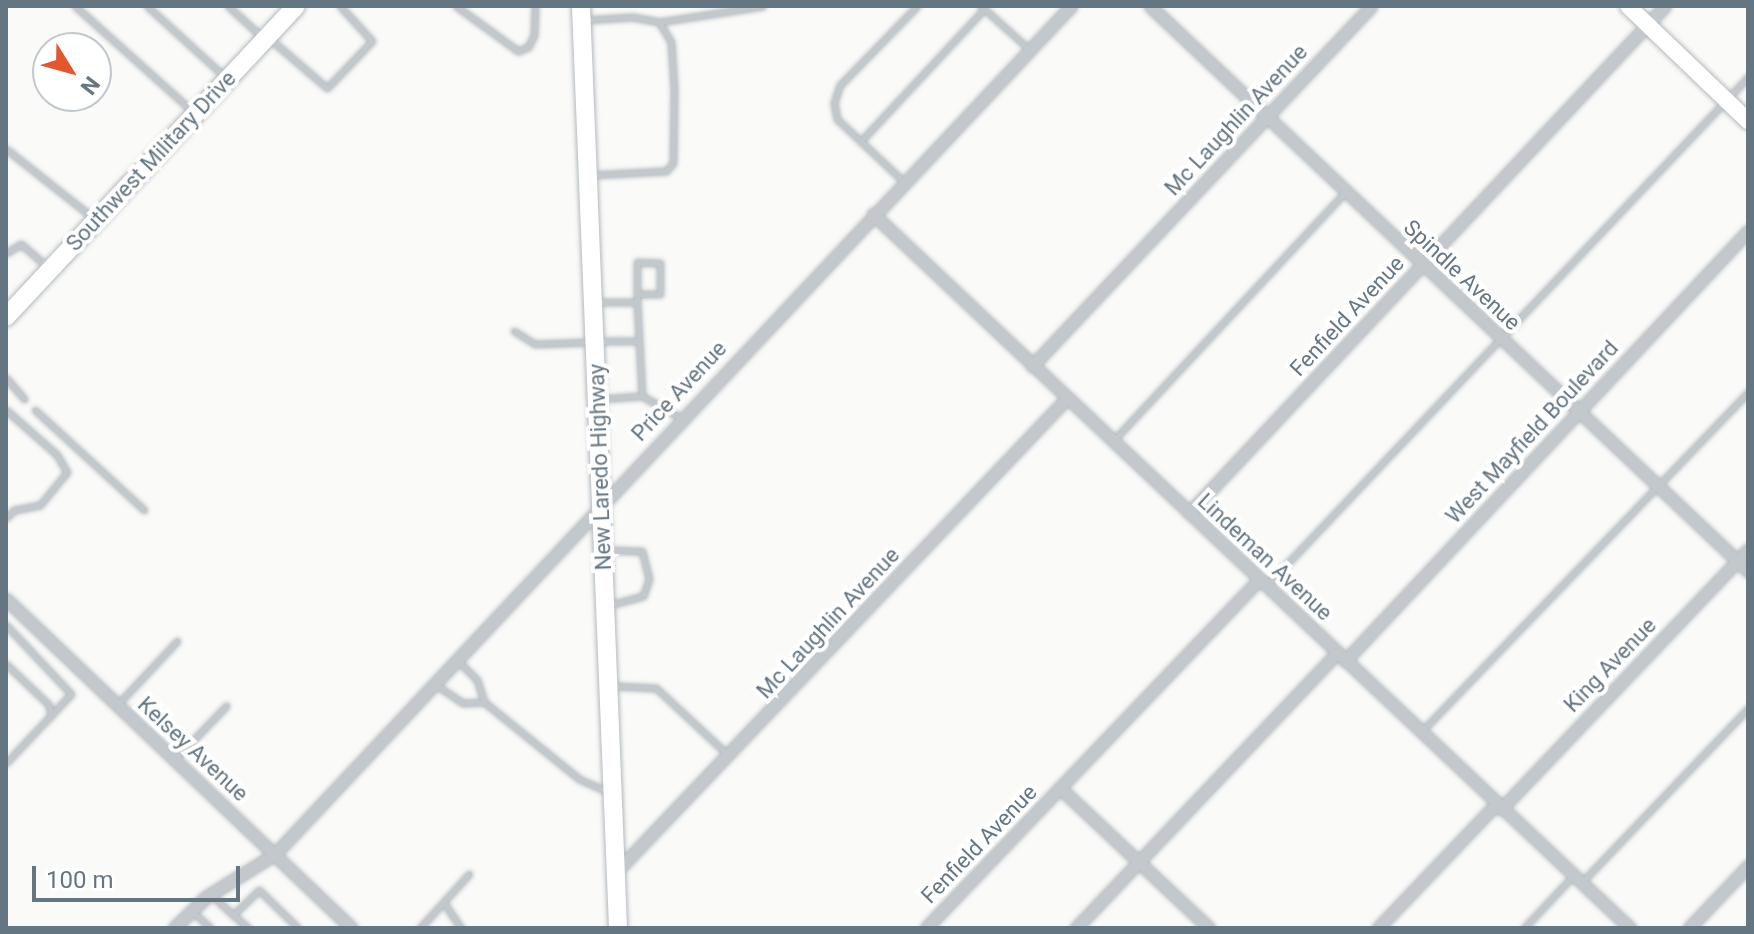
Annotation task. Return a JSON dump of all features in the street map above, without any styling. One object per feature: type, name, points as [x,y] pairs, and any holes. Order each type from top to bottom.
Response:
[{"type":"main road","name":"Southwest Military Drive","points":[[6,317],[296,6]]},
{"type":"main road","points":[[1628,6],[1748,121]]},
{"type":"main road","name":"New Laredo Highway","points":[[582,13],[618,928]]},
{"type":"street","name":"Price Avenue","points":[[174,928],[211,895],[275,854],[1071,6]]},
{"type":"street","name":"Spindle Avenue","points":[[1150,6],[1748,571]]},
{"type":"street","name":"Mc Laughlin Avenue","points":[[1032,366],[1371,6]]},
{"type":"street","name":"Fenfield Avenue","points":[[1189,513],[1665,6]]},
{"type":"street","name":"Lindeman Avenue","points":[[873,214],[1630,928]]},
{"type":"street","name":"West Mayfield Boulevard","points":[[1076,928],[1579,412],[1748,231]]},
{"type":"street","name":"Mc Laughlin Avenue","points":[[616,872],[730,757],[1067,398]]},
{"type":"street","name":"King Avenue","points":[[1378,928],[1748,550]]},
{"type":"street","name":"Fenfield Avenue","points":[[926,928],[1263,582]]},
{"type":"street","name":"Kelsey Avenue","points":[[6,599],[275,854],[344,925]]},
{"type":"street","points":[[1060,788],[1209,928]]},
{"type":"street","points":[[1689,928],[1748,866]]},
{"type":"lane","points":[[75,6],[195,114]]},
{"type":"lane","points":[[147,6],[228,79]]},
{"type":"lane","points":[[228,6],[327,88],[372,41],[340,6]]},
{"type":"lane","points":[[456,6],[518,51],[528,47],[534,35],[535,6]]},
{"type":"lane","points":[[582,13],[659,22],[763,6]]},
{"type":"lane","points":[[904,182],[837,119],[834,103],[840,85],[917,6]]},
{"type":"lane","points":[[861,141],[983,7],[1030,49]]},
{"type":"lane","points":[[589,175],[666,171],[673,163],[671,42],[659,22]]},
{"type":"lane","points":[[1263,582],[1501,338],[1748,77]]},
{"type":"lane","points":[[6,149],[96,220]]},
{"type":"lane","points":[[1113,441],[1345,192]]},
{"type":"lane","points":[[6,253],[21,244],[50,269]]},
{"type":"lane","points":[[637,294],[660,294],[660,263],[637,262],[637,294],[637,302],[638,341],[642,396]]},
{"type":"lane","points":[[593,302],[637,302]]},
{"type":"lane","points":[[514,331],[535,344],[638,341]]},
{"type":"lane","points":[[6,378],[24,399]]},
{"type":"lane","points":[[1420,732],[1748,392]]},
{"type":"lane","points":[[597,399],[642,396],[681,418]]},
{"type":"lane","points":[[6,410],[57,455],[67,472],[40,505],[14,510],[6,518]]},
{"type":"lane","points":[[35,410],[144,510]]},
{"type":"lane","points":[[603,551],[642,551],[649,579],[643,596],[605,606]]},
{"type":"lane","points":[[6,625],[70,689],[51,716],[6,763]]},
{"type":"lane","points":[[117,705],[177,641]]},
{"type":"lane","points":[[458,661],[477,680],[484,702],[579,779],[613,795]]},
{"type":"lane","points":[[6,664],[49,705],[51,716]]},
{"type":"lane","points":[[436,685],[463,703],[484,702]]},
{"type":"lane","points":[[608,687],[656,688],[730,757]]},
{"type":"lane","points":[[174,760],[226,706]]},
{"type":"lane","points":[[1524,928],[1748,708]]},
{"type":"lane","points":[[420,928],[469,874]]},
{"type":"lane","points":[[233,915],[259,890],[298,928]]},
{"type":"lane","points":[[211,895],[248,928]]},
{"type":"lane","points":[[444,903],[461,928]]},
{"type":"lane","points":[[191,910],[210,928]]}]
